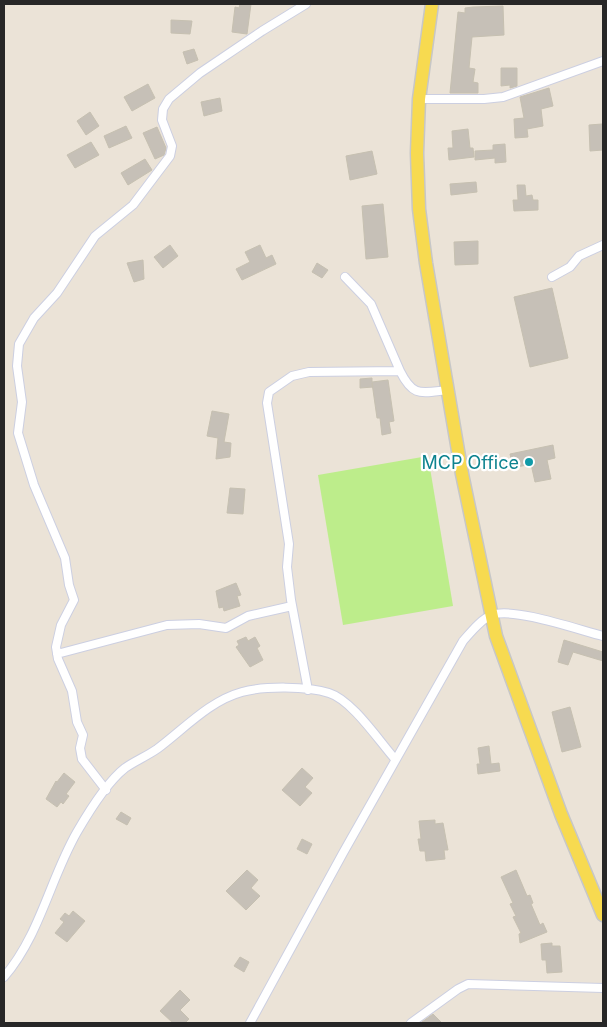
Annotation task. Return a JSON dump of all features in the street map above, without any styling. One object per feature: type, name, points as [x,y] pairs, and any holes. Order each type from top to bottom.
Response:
[{"type":"main road","points":[[432,4],[420,98],[417,152],[419,209],[447,390],[474,537],[491,615],[561,814],[603,915]]},
{"type":"street","points":[[106,790],[82,759],[80,748],[83,734],[77,722],[72,691],[57,654],[57,637],[74,600],[69,585],[65,558],[34,485],[18,433],[22,402],[17,366],[19,344],[34,318],[57,293],[95,236],[133,206],[170,156],[172,146],[162,120],[163,109],[169,99],[200,73],[306,4]]},
{"type":"street","points":[[420,98],[484,99],[503,97],[603,61]]},
{"type":"street","points":[[552,277],[570,267],[578,256],[603,245]]},
{"type":"street","points":[[345,278],[371,304],[408,386],[414,391],[422,393],[447,390]]},
{"type":"street","points":[[308,690],[292,606],[287,568],[289,544],[267,403],[269,392],[292,376],[309,372],[400,371]]},
{"type":"street","points":[[57,654],[167,625],[199,624],[226,628],[248,616],[292,606]]},
{"type":"street","points":[[250,1023],[395,759],[463,641],[476,626],[491,615],[513,613],[603,636]]},
{"type":"street","points":[[4,977],[35,928],[56,876],[77,832],[106,790],[125,768],[159,748],[205,712],[236,694],[260,689],[308,690],[329,693],[339,698],[395,759]]},
{"type":"street","points":[[411,1023],[458,989],[468,984],[603,988]]},
{"type":"green space","points":[[428,456],[453,606],[343,625],[318,475]]},
{"type":"building","points":[[240,4],[251,4],[247,34],[232,32],[235,7],[239,8]]},
{"type":"building","points":[[503,6],[504,35],[472,37],[469,68],[475,69],[473,82],[478,83],[478,93],[450,93],[458,12],[465,13],[465,8]]},
{"type":"building","points":[[171,20],[192,21],[190,34],[171,33]]},
{"type":"building","points":[[194,49],[198,60],[187,64],[183,52]]},
{"type":"building","points":[[501,68],[517,68],[517,86],[510,88],[510,85],[501,86]]},
{"type":"building","points":[[148,84],[155,98],[132,111],[124,97]]},
{"type":"building","points":[[549,88],[553,106],[541,109],[543,126],[527,129],[528,137],[515,138],[514,119],[524,118],[520,97]]},
{"type":"building","points":[[220,98],[222,111],[204,116],[201,102]]},
{"type":"building","points":[[90,112],[99,126],[86,135],[77,121]]},
{"type":"building","points":[[602,124],[603,150],[590,151],[589,125]]},
{"type":"building","points":[[126,126],[132,138],[109,148],[104,136]]},
{"type":"building","points":[[157,127],[166,148],[164,155],[155,159],[143,133]]},
{"type":"building","points":[[468,129],[470,148],[473,148],[474,157],[449,160],[448,148],[453,148],[452,131]]},
{"type":"building","points":[[91,142],[99,155],[75,168],[67,155]]},
{"type":"building","points":[[505,144],[506,162],[495,163],[495,158],[475,160],[475,151],[493,150],[493,145]]},
{"type":"building","points":[[372,151],[377,174],[350,180],[346,156]]},
{"type":"building","points":[[145,159],[152,170],[128,185],[121,173]]},
{"type":"building","points":[[476,182],[477,192],[451,195],[450,184]]},
{"type":"building","points":[[517,185],[525,185],[526,196],[532,195],[533,200],[538,200],[538,210],[514,211],[513,200],[518,200]]},
{"type":"building","points":[[383,204],[388,257],[366,259],[362,206]]},
{"type":"building","points":[[478,241],[478,264],[455,265],[454,242]]},
{"type":"building","points":[[170,245],[178,256],[163,268],[154,257]]},
{"type":"building","points":[[260,245],[266,258],[272,255],[276,264],[242,280],[236,269],[250,262],[245,252]]},
{"type":"building","points":[[143,260],[144,279],[134,282],[127,263]]},
{"type":"building","points":[[317,263],[328,270],[322,278],[312,272]]},
{"type":"building","points":[[552,288],[568,358],[530,367],[514,297]]},
{"type":"building","points":[[372,378],[372,382],[388,380],[394,421],[389,422],[391,433],[382,435],[380,418],[377,418],[373,387],[360,388],[360,379]]},
{"type":"building","points":[[212,411],[229,414],[224,442],[231,443],[230,457],[216,459],[218,438],[207,436]]},
{"type":"building","name":"MCP Office","points":[[553,445],[555,458],[547,460],[551,479],[535,482],[531,464],[513,468],[510,454]]},
{"type":"building","points":[[230,488],[245,489],[243,514],[227,513]]},
{"type":"building","points":[[236,583],[241,595],[237,596],[240,606],[224,611],[223,607],[219,608],[216,591]]},
{"type":"building","points":[[246,637],[248,641],[255,637],[260,646],[257,648],[263,660],[250,667],[236,647],[239,645],[237,641]]},
{"type":"building","points":[[564,640],[603,652],[603,661],[573,652],[568,665],[558,662]]},
{"type":"building","points":[[570,707],[581,747],[562,752],[552,712]]},
{"type":"building","points":[[489,746],[491,764],[499,763],[500,771],[478,774],[477,764],[480,764],[478,748]]},
{"type":"building","points":[[302,768],[313,778],[305,787],[312,793],[300,806],[282,790]]},
{"type":"building","points":[[64,773],[75,782],[66,794],[69,796],[63,804],[61,802],[57,807],[46,799],[56,781]]},
{"type":"building","points":[[121,812],[131,818],[127,825],[116,819]]},
{"type":"building","points":[[435,820],[435,824],[443,823],[448,850],[444,850],[445,859],[426,861],[425,851],[420,851],[418,839],[421,839],[419,821]]},
{"type":"building","points":[[302,839],[312,844],[307,854],[297,849]]},
{"type":"building","points":[[247,870],[258,880],[251,888],[260,896],[246,910],[226,891]]},
{"type":"building","points":[[516,870],[527,896],[530,895],[533,903],[531,904],[540,925],[543,923],[547,932],[520,943],[519,934],[521,933],[513,917],[516,916],[510,904],[513,903],[501,877]]},
{"type":"building","points":[[73,911],[85,921],[67,942],[55,933],[64,922],[60,919],[65,913],[69,916]]},
{"type":"building","points":[[552,943],[552,946],[560,946],[562,972],[547,973],[546,960],[542,960],[541,944]]},
{"type":"building","points":[[240,957],[249,962],[244,972],[234,966]]},
{"type":"building","points":[[180,990],[190,1000],[180,1010],[189,1019],[185,1023],[173,1023],[160,1011]]},
{"type":"building","points":[[433,1014],[442,1023],[421,1023],[422,1022]]},
{"type":"place","name":"MCP Office","points":[[529,462]]}]
